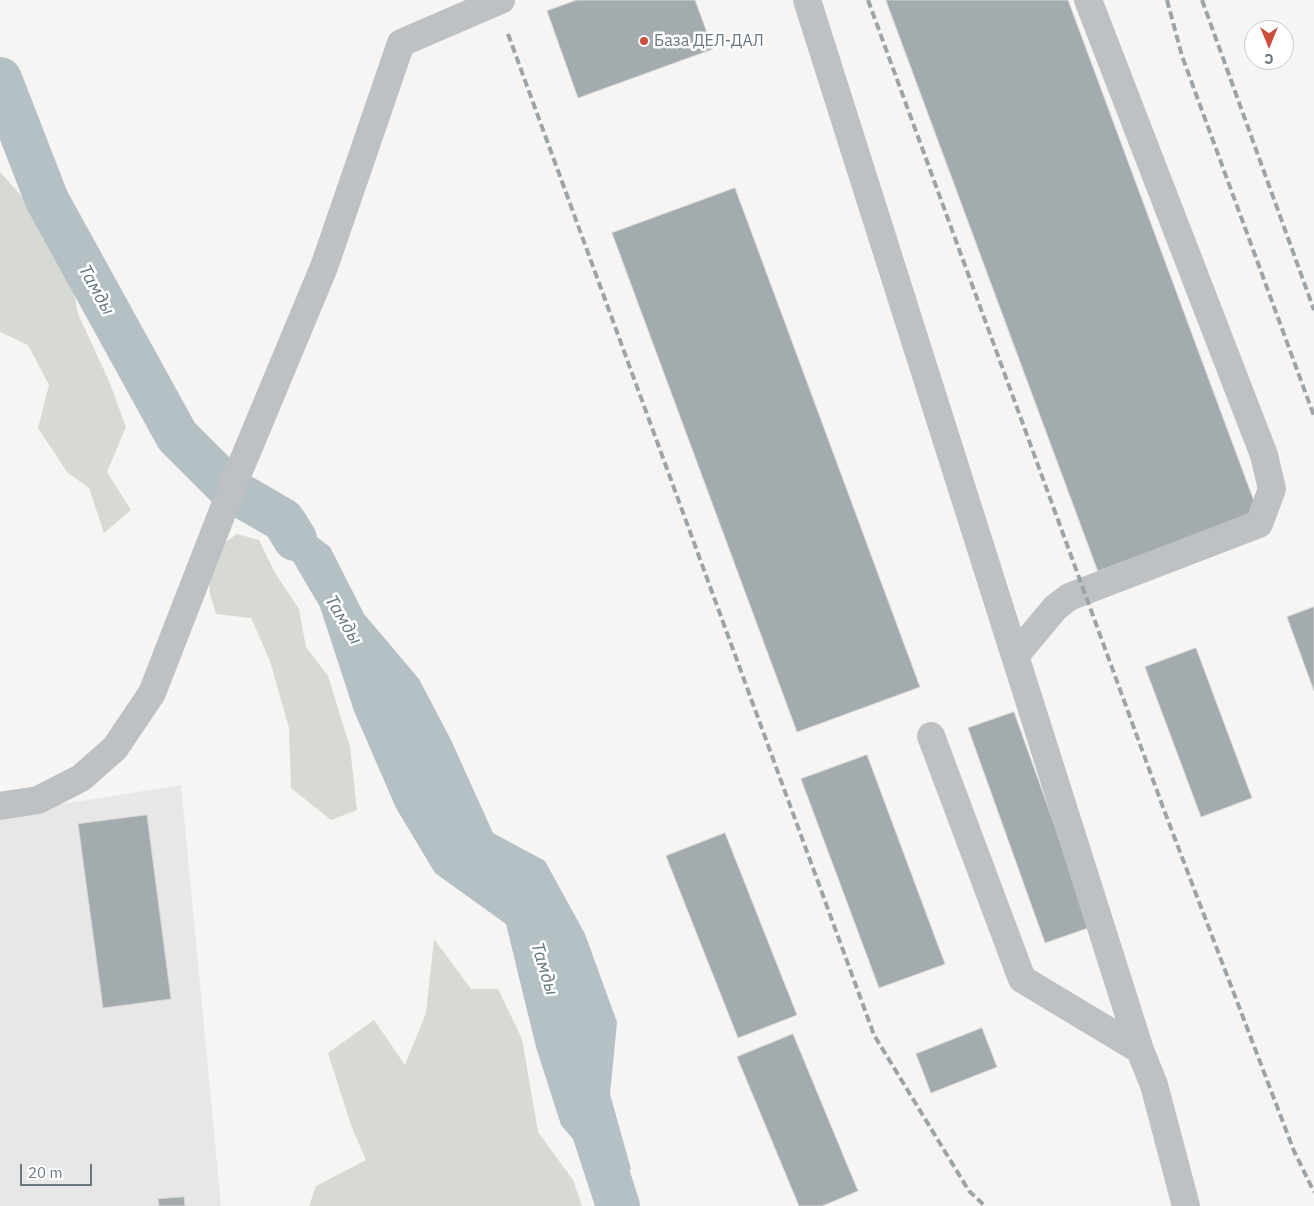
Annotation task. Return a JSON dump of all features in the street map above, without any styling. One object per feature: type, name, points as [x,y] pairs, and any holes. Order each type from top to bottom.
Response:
[{"type":"lane","points":[[0,806],[38,800],[81,778],[115,748],[152,693],[231,490],[324,267],[401,43],[501,0]]},
{"type":"lane","points":[[807,0],[1140,1050],[1154,1085],[1186,1206]]},
{"type":"lane","points":[[1015,656],[1054,608],[1069,597],[1259,524],[1272,489],[1264,455],[1088,0]]},
{"type":"lane","points":[[931,736],[1022,979],[1140,1050]]},
{"type":"shaded area","points":[[0,172],[34,210],[71,277],[78,314],[109,381],[126,427],[107,472],[131,510],[104,533],[89,488],[67,472],[38,428],[49,385],[28,345],[0,332]]},
{"type":"shaded area","points":[[237,534],[259,540],[275,573],[299,609],[306,647],[328,676],[350,747],[357,810],[331,820],[291,788],[289,728],[270,661],[251,618],[216,614],[210,594],[208,554]]},
{"type":"shaded area","points":[[181,785],[221,1206],[0,1206],[0,814]]},
{"type":"shaded area","points":[[434,939],[471,989],[498,989],[522,1039],[538,1132],[573,1180],[582,1206],[309,1206],[316,1186],[366,1160],[352,1128],[328,1053],[374,1020],[405,1065],[426,1013]]},
{"type":"water","points":[[250,501],[277,507],[330,547],[364,614],[419,679],[451,740],[493,833],[545,861],[585,934],[617,1022],[610,1094],[631,1169],[609,1181],[561,1125],[536,1047],[506,924],[435,873],[396,808],[354,711],[320,607],[283,544]]},
{"type":"building","points":[[577,0],[695,0],[713,49],[578,98],[547,11]]},
{"type":"building","points":[[886,0],[1068,0],[1258,512],[1098,571]]},
{"type":"building","points":[[735,188],[920,687],[797,732],[612,233]]},
{"type":"building","points":[[1314,607],[1314,691],[1287,617]]},
{"type":"building","points":[[1196,648],[1252,798],[1201,817],[1145,667]]},
{"type":"building","points":[[1014,712],[1091,927],[1045,943],[968,728]]},
{"type":"building","points":[[867,755],[945,964],[879,988],[801,779]]},
{"type":"building","points":[[147,815],[171,999],[103,1008],[78,824]]},
{"type":"building","points":[[725,833],[797,1015],[738,1038],[666,856]]},
{"type":"building","points":[[982,1028],[997,1067],[931,1093],[916,1054]]},
{"type":"building","points":[[793,1034],[858,1191],[822,1206],[799,1206],[737,1057]]},
{"type":"building","points":[[184,1197],[185,1206],[159,1206],[158,1199]]},
{"type":"waterway","name":"Тамды","points":[[0,79],[47,200],[177,436],[231,490],[283,520],[295,539]]},
{"type":"waterway","name":"Тамды","points":[[591,1123],[618,1206]]},
{"type":"railway","points":[[868,0],[1164,810],[1294,1151],[1314,1192]]},
{"type":"railway","points":[[1167,0],[1182,56],[1314,416]]},
{"type":"railway","points":[[1202,0],[1314,310]]},
{"type":"railway","points":[[508,34],[874,1035],[969,1191],[985,1206]]},
{"type":"place","name":"База ДЕЛ-ДАЛ","points":[[644,41]]}]
